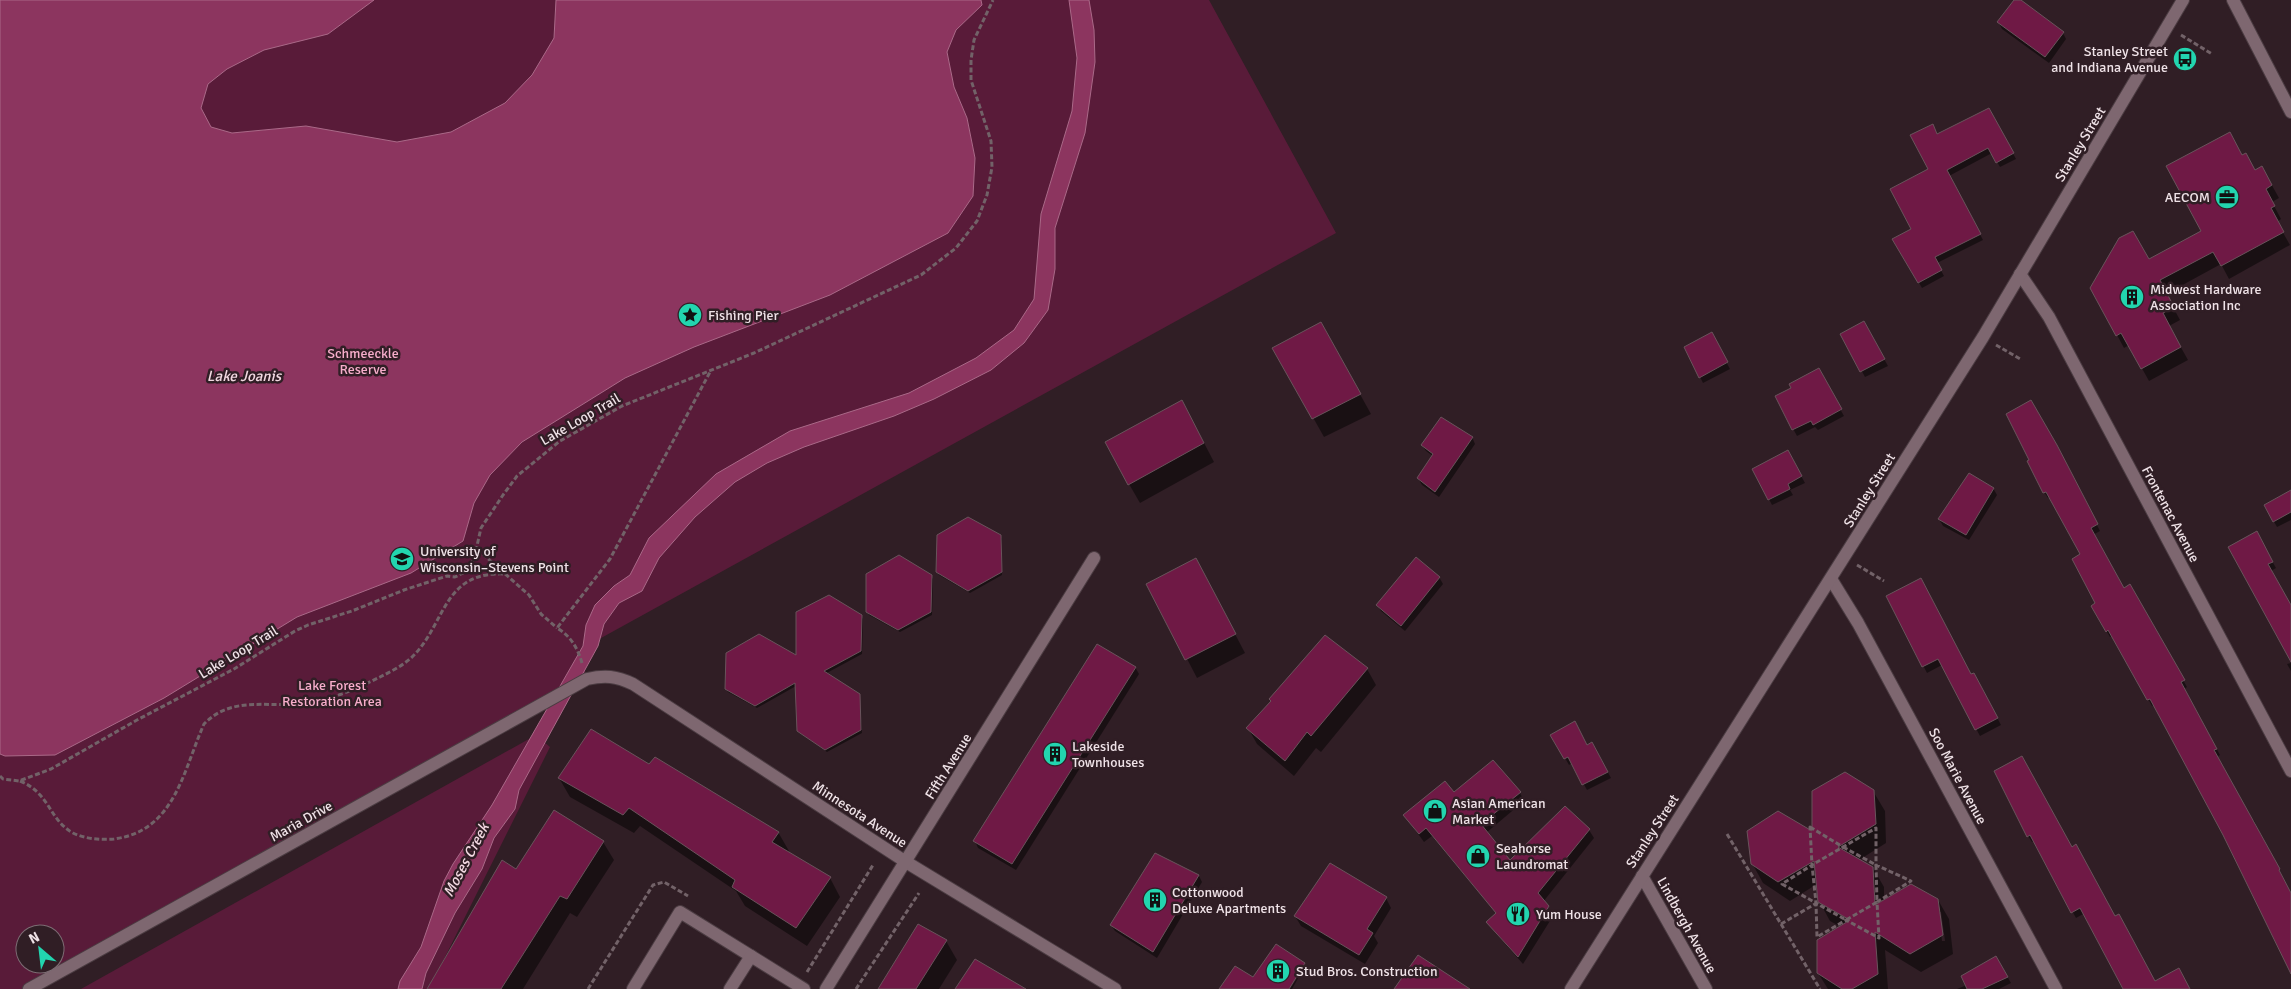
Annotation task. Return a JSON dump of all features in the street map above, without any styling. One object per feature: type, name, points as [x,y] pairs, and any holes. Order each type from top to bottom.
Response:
[{"type":"street","name":"Stanley Street","points":[[1571,989],[1983,338],[2183,0]]},
{"type":"street","points":[[2233,0],[2291,112]]},
{"type":"street","name":"Frontenac Avenue","points":[[2020,274],[2049,317],[2291,771]]},
{"type":"street","name":"Fifth Avenue","points":[[826,989],[1094,558]]},
{"type":"street","name":"Soo Marie Avenue","points":[[1831,579],[1858,623],[2056,989]]},
{"type":"street","name":"Minnesota Avenue","points":[[587,679],[606,675],[619,677],[633,684],[906,862],[1115,989]]},
{"type":"street","name":"Maria Drive","points":[[29,989],[587,679]]},
{"type":"street","name":"Lindbergh Avenue","points":[[1642,876],[1706,989]]},
{"type":"street","points":[[633,989],[680,912],[801,987]]},
{"type":"street","points":[[730,989],[751,956]]},
{"type":"path","name":"Lake Loop Trail","points":[[19,781],[50,769],[137,720],[234,669],[295,631],[352,612],[404,590],[447,576],[455,577],[464,572],[474,559],[478,538],[489,514],[517,476],[560,441],[622,406],[710,371],[921,274],[956,248],[977,221],[988,196],[992,167],[991,141],[971,80],[971,60],[974,40],[993,0]]},
{"type":"path","points":[[2167,26],[2212,54]]},
{"type":"path","points":[[1983,338],[2022,360]]},
{"type":"path","points":[[557,628],[610,559],[710,371]]},
{"type":"path","points":[[477,549],[530,595],[541,614],[566,633],[579,651],[587,679]]},
{"type":"path","points":[[1845,558],[1884,580]]},
{"type":"path","points":[[0,776],[3,779],[19,781],[40,793],[63,826],[74,834],[105,840],[129,837],[143,831],[156,822],[166,808],[190,762],[204,724],[211,716],[229,707],[239,705],[277,706],[311,703],[378,678],[414,655],[423,644],[443,606],[463,586],[484,575],[506,574]]},
{"type":"path","points":[[1810,827],[1876,866],[1911,881],[1817,937],[1812,865],[1810,827]]},
{"type":"path","points":[[1876,828],[1879,938],[1782,884],[1843,847],[1876,828]]},
{"type":"path","points":[[1727,834],[1820,989]]},
{"type":"path","points":[[801,987],[873,865]]},
{"type":"path","points":[[856,989],[919,893]]},
{"type":"path","points":[[1781,924],[1816,903]]},
{"type":"green space","name":"Schmeeckle Reserve","points":[[0,0],[1209,0],[1336,233],[592,643],[587,649],[579,651],[587,679],[65,969],[65,924],[15,924],[15,974],[56,974],[29,989],[0,989]]},
{"type":"green space","points":[[536,735],[550,747],[429,989],[81,989]]},
{"type":"water","name":"Lake Joanis","points":[[0,0],[374,0],[328,34],[264,50],[227,69],[208,84],[201,108],[211,127],[232,133],[306,126],[397,142],[451,132],[505,103],[532,75],[554,38],[556,0],[981,0],[982,5],[956,30],[947,52],[954,87],[967,118],[975,158],[973,196],[948,233],[830,295],[694,347],[625,378],[522,442],[490,475],[474,503],[463,541],[411,573],[297,617],[164,698],[55,755],[5,756],[0,754]]},
{"type":"water","name":"Moses Creek","points":[[1069,0],[1089,0],[1094,30],[1095,62],[1085,133],[1055,228],[1055,269],[1048,310],[1024,343],[991,370],[934,399],[894,416],[804,447],[767,463],[735,482],[695,517],[659,558],[642,591],[619,603],[604,624],[598,646],[519,790],[515,809],[494,838],[482,869],[455,913],[426,973],[422,989],[398,989],[400,981],[421,947],[444,881],[492,805],[583,646],[586,625],[595,605],[614,586],[630,575],[649,538],[716,474],[790,431],[909,393],[976,358],[1014,330],[1034,299],[1041,214],[1072,111],[1077,58]]},
{"type":"building","points":[[2014,0],[2021,0],[2064,32],[2045,57],[1997,22]]},
{"type":"building","points":[[1989,108],[2014,153],[1996,163],[1988,148],[1947,170],[1981,234],[1935,257],[1942,270],[1918,283],[1892,239],[1911,229],[1890,189],[1928,169],[1910,135],[1933,124],[1937,134]]},
{"type":"building","points":[[2230,132],[2242,155],[2246,153],[2255,170],[2262,166],[2272,185],[2266,189],[2275,206],[2271,208],[2284,232],[2221,266],[2213,252],[2160,280],[2174,307],[2163,313],[2181,347],[2141,369],[2121,333],[2116,336],[2090,288],[2119,238],[2133,231],[2149,259],[2201,231],[2166,166]]},
{"type":"building","points":[[1864,321],[1885,359],[1860,372],[1840,334]]},
{"type":"building","points":[[1321,322],[1361,394],[1312,419],[1272,348]]},
{"type":"building","points":[[1712,332],[1728,362],[1699,378],[1684,347]]},
{"type":"building","points":[[1819,368],[1842,409],[1813,425],[1811,421],[1792,430],[1775,396],[1791,388],[1789,384]]},
{"type":"building","points":[[1182,400],[1204,443],[1128,485],[1105,442]]},
{"type":"building","points":[[2031,400],[2098,524],[2091,528],[2124,588],[2130,584],[2185,680],[2181,682],[2217,749],[2214,750],[2280,869],[2291,893],[2291,974],[2223,835],[2150,699],[2147,700],[2108,630],[2106,632],[2091,606],[2095,603],[2072,559],[2080,554],[2046,492],[2043,493],[2006,414]]},
{"type":"building","points":[[1441,417],[1473,437],[1435,492],[1417,478],[1433,454],[1421,445]]},
{"type":"building","points":[[1788,450],[1802,476],[1788,484],[1790,489],[1768,500],[1752,469]]},
{"type":"building","points":[[1969,473],[1994,488],[1966,535],[1938,519]]},
{"type":"building","points":[[2291,490],[2291,512],[2273,522],[2264,505]]},
{"type":"building","points":[[968,517],[1001,535],[1002,572],[968,591],[936,572],[937,535]]},
{"type":"building","points":[[2257,531],[2273,562],[2268,564],[2291,605],[2291,662],[2228,547]]},
{"type":"building","points":[[899,555],[932,575],[931,612],[898,630],[866,612],[866,574]]},
{"type":"building","points":[[1416,557],[1440,577],[1401,626],[1376,605]]},
{"type":"building","points":[[1196,558],[1236,634],[1185,660],[1146,584]]},
{"type":"building","points":[[1921,578],[1971,674],[1974,673],[1998,718],[1975,730],[1938,659],[1922,667],[1886,596]]},
{"type":"building","points":[[829,595],[862,615],[861,651],[824,671],[860,694],[861,730],[825,750],[797,731],[795,683],[755,706],[725,689],[726,653],[759,634],[796,655],[796,612]]},
{"type":"building","points":[[1325,635],[1368,668],[1311,736],[1307,732],[1285,761],[1246,728],[1271,701],[1269,699]]},
{"type":"building","name":"Lakeside Townhouses","points":[[1097,644],[1136,667],[1012,864],[973,841]]},
{"type":"building","points":[[1575,721],[1587,745],[1592,742],[1608,772],[1582,785],[1568,757],[1564,759],[1550,735]]},
{"type":"building","points":[[591,729],[649,764],[655,757],[779,832],[772,842],[831,877],[796,928],[732,887],[735,880],[629,808],[623,815],[558,778]]},
{"type":"building","points":[[2022,756],[2072,847],[2076,844],[2115,916],[2119,914],[2155,981],[2179,968],[2190,989],[2123,989],[2080,908],[2071,913],[2030,835],[2027,837],[1994,771]]},
{"type":"building","points":[[1493,760],[1521,792],[1481,824],[1510,860],[1565,806],[1590,829],[1538,893],[1549,906],[1518,957],[1486,922],[1496,913],[1426,828],[1419,834],[1403,815],[1445,781],[1454,792]]},
{"type":"building","points":[[1845,772],[1874,790],[1876,824],[1838,847],[1873,867],[1875,905],[1911,884],[1938,899],[1943,935],[1910,954],[1875,932],[1878,974],[1852,989],[1842,989],[1817,973],[1817,940],[1850,920],[1818,902],[1814,861],[1778,882],[1751,864],[1747,831],[1778,811],[1812,831],[1812,791]]},
{"type":"building","points":[[554,810],[604,841],[567,899],[560,896],[501,989],[427,989],[502,860],[516,869]]},
{"type":"building","name":"Cottonwood Deluxe Apartments","points":[[1155,853],[1199,875],[1153,952],[1110,925]]},
{"type":"building","points":[[1330,863],[1387,897],[1367,929],[1373,933],[1359,955],[1294,916]]},
{"type":"building","points":[[918,924],[947,940],[916,989],[878,989]]},
{"type":"building","name":"Stud Bros. Construction","points":[[1276,944],[1305,963],[1289,989],[1219,989],[1235,966],[1253,977]]},
{"type":"building","points":[[1418,955],[1470,989],[1394,989]]},
{"type":"building","points":[[1996,956],[2008,977],[1982,989],[1967,989],[1961,976]]},
{"type":"building","points":[[975,959],[1026,989],[955,989]]},
{"type":"place","name":"Stanley Street and Indiana Avenue","points":[[2185,59]]},
{"type":"place","name":"AECOM","points":[[2227,197]]},
{"type":"place","name":"Midwest Hardware Association Inc","points":[[2132,297]]},
{"type":"place","name":"Fishing Pier","points":[[690,315]]},
{"type":"place","name":"University of Wisconsin–Stevens Point","points":[[402,559]]},
{"type":"place","name":"Lakeside Townhouses","points":[[1055,754]]},
{"type":"place","name":"Asian American Market","points":[[1435,811]]},
{"type":"place","name":"Seahorse Laundromat","points":[[1478,856]]},
{"type":"place","name":"Cottonwood Deluxe Apartments","points":[[1155,900]]},
{"type":"place","name":"Yum House","points":[[1518,914]]},
{"type":"place","name":"Stud Bros. Construction","points":[[1278,971]]},
{"type":"park label","name":"Lake Forest Restoration Area","points":[[332,694]]}]
